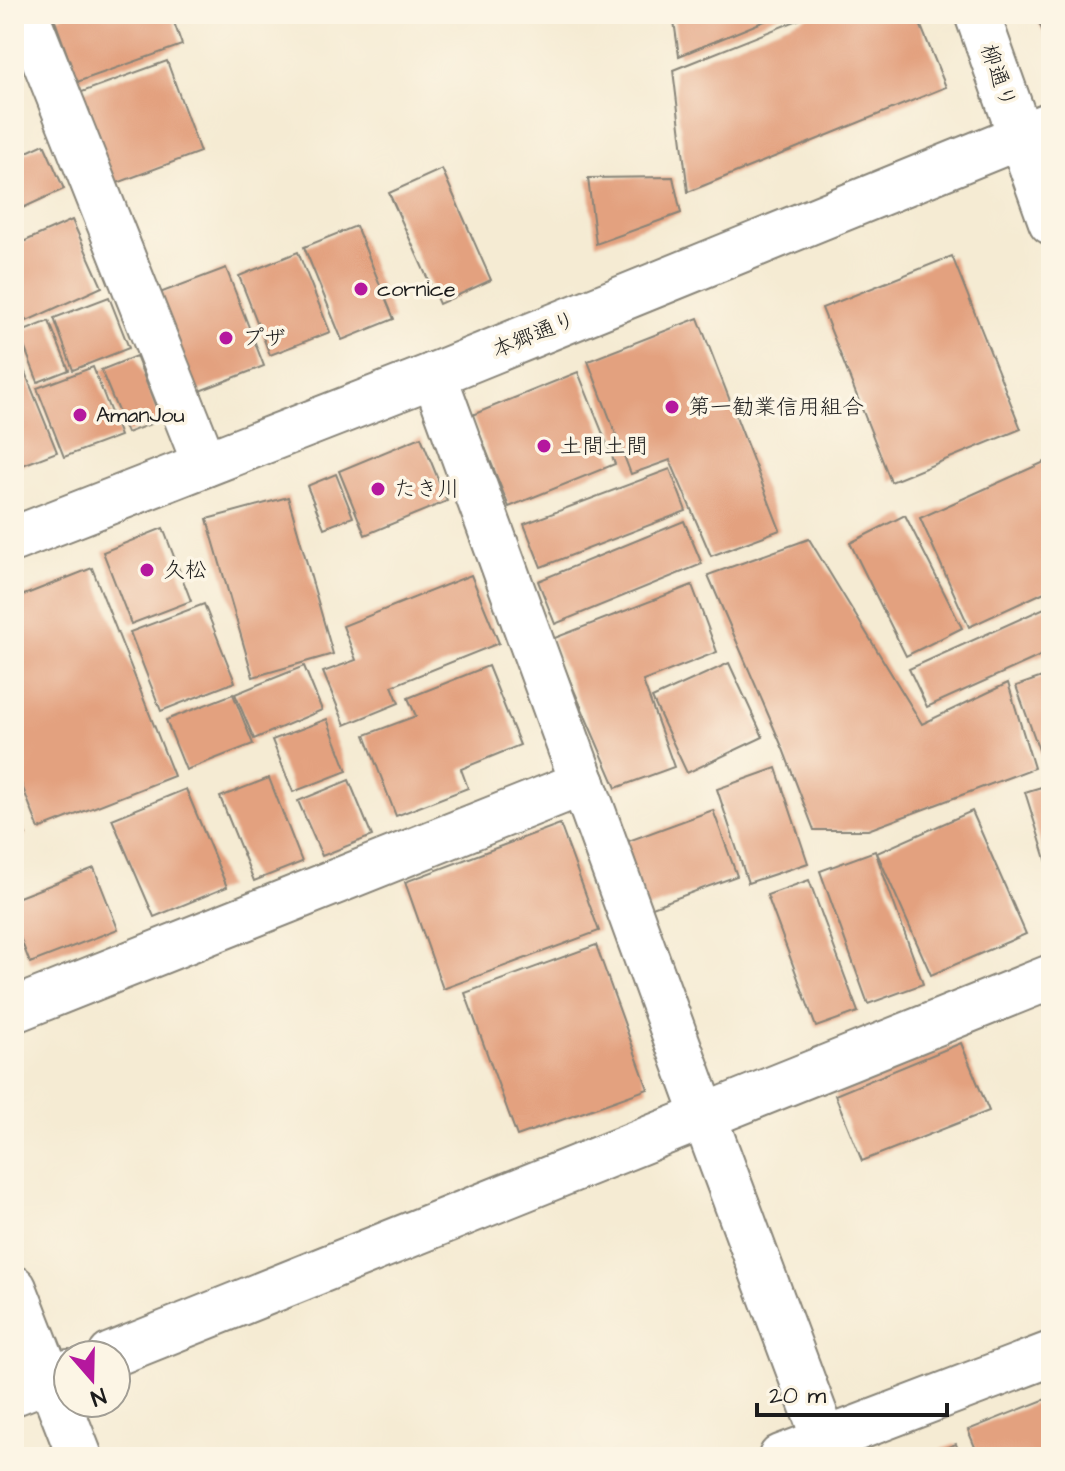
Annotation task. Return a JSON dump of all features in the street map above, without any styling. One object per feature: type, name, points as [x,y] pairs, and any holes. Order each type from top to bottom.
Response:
[{"type":"street","points":[[26,14],[205,464]]},
{"type":"street","name":"柳通り","points":[[977,14],[1035,131],[1051,222]]},
{"type":"street","name":"本郷通り","points":[[14,539],[434,375],[1035,131]]},
{"type":"street","points":[[434,375],[828,1448]]},
{"type":"street","points":[[14,1010],[583,783]]},
{"type":"street","points":[[132,1347],[1051,977]]},
{"type":"street","points":[[14,1288],[44,1382],[80,1457]]},
{"type":"street","points":[[781,1457],[828,1448],[1051,1354]]},
{"type":"building","points":[[67,14],[171,14],[182,45],[77,82],[54,18]]},
{"type":"building","points":[[673,14],[782,14],[679,56]]},
{"type":"building","points":[[813,14],[916,14],[946,87],[688,192],[673,70]]},
{"type":"building","points":[[1035,14],[1051,14],[1051,42],[1048,43]]},
{"type":"building","points":[[167,61],[200,152],[112,185],[79,93]]},
{"type":"building","points":[[44,144],[64,189],[14,212],[14,158]]},
{"type":"building","points":[[442,169],[491,280],[439,304],[389,193]]},
{"type":"building","points":[[673,177],[681,213],[596,244],[588,178]]},
{"type":"building","points":[[72,220],[102,287],[27,321],[14,291],[14,246]]},
{"type":"building","points":[[356,226],[394,319],[342,340],[304,247]]},
{"type":"building","points":[[298,252],[330,332],[270,355],[239,276]]},
{"type":"building","points":[[952,256],[1021,429],[891,482],[822,308]]},
{"type":"building","points":[[226,268],[264,366],[197,392],[157,294]]},
{"type":"building","points":[[109,297],[129,348],[73,370],[54,318]]},
{"type":"building","points":[[698,318],[780,530],[711,556],[670,460],[631,474],[588,361]]},
{"type":"building","points":[[49,321],[69,370],[38,382],[19,333]]},
{"type":"building","points":[[14,345],[57,452],[15,468],[14,466]]},
{"type":"building","points":[[136,356],[161,420],[127,433],[101,370]]},
{"type":"building","points":[[93,367],[120,436],[64,457],[37,388]]},
{"type":"building","points":[[578,372],[615,464],[509,507],[472,415]]},
{"type":"building","points":[[421,437],[447,501],[365,535],[339,471]]},
{"type":"building","points":[[1051,459],[1051,589],[969,627],[920,518]]},
{"type":"building","points":[[670,469],[686,511],[541,567],[524,524]]},
{"type":"building","points":[[336,474],[353,517],[324,528],[307,486]]},
{"type":"building","points":[[288,497],[333,654],[253,677],[207,519]]},
{"type":"building","points":[[905,515],[962,628],[906,656],[850,543]]},
{"type":"building","points":[[684,521],[702,564],[555,624],[538,581]]},
{"type":"building","points":[[163,528],[191,601],[131,624],[103,552]]},
{"type":"building","points":[[809,539],[922,724],[1008,683],[1034,768],[868,830],[814,830],[783,749],[708,575]]},
{"type":"building","points":[[92,568],[174,776],[39,829],[14,765],[14,599]]},
{"type":"building","points":[[471,575],[499,643],[392,686],[399,703],[345,725],[323,672],[356,660],[343,626]]},
{"type":"building","points":[[692,585],[717,652],[643,681],[674,767],[616,788],[552,639]]},
{"type":"building","points":[[204,604],[235,682],[161,711],[130,632]]},
{"type":"building","points":[[1051,605],[1051,651],[927,707],[909,669]]},
{"type":"building","points":[[729,663],[763,737],[687,773],[652,698]]},
{"type":"building","points":[[304,666],[322,710],[254,739],[235,694]]},
{"type":"building","points":[[488,666],[520,745],[461,769],[468,788],[396,816],[365,735],[416,716],[408,698]]},
{"type":"building","points":[[1051,674],[1051,770],[1047,772],[1016,686]]},
{"type":"building","points":[[233,694],[253,744],[186,770],[166,720]]},
{"type":"building","points":[[327,719],[347,771],[293,792],[272,740]]},
{"type":"building","points":[[776,768],[808,863],[748,883],[717,789]]},
{"type":"building","points":[[269,778],[302,862],[254,881],[220,797]]},
{"type":"building","points":[[349,780],[372,836],[322,856],[298,801]]},
{"type":"building","points":[[1051,784],[1051,872],[1050,872],[1025,792]]},
{"type":"building","points":[[186,789],[227,887],[154,917],[112,819]]},
{"type":"building","points":[[14,806],[26,835],[14,839]]},
{"type":"building","points":[[713,810],[737,876],[647,909],[623,843]]},
{"type":"building","points":[[972,811],[1026,934],[931,975],[877,853]]},
{"type":"building","points":[[560,824],[599,931],[443,989],[405,882]]},
{"type":"building","points":[[875,851],[923,984],[868,1004],[820,871]]},
{"type":"building","points":[[94,868],[118,929],[30,963],[14,922],[14,899]]},
{"type":"building","points":[[809,880],[858,1012],[816,1027],[767,895]]},
{"type":"building","points":[[596,945],[648,1089],[517,1136],[465,993]]},
{"type":"building","points":[[961,1043],[989,1111],[862,1161],[835,1095]]},
{"type":"building","points":[[1051,1397],[1051,1457],[979,1457],[968,1430]]},
{"type":"building","points":[[956,1444],[961,1457],[921,1457]]},
{"type":"place","name":"cornice","points":[[361,289]]},
{"type":"place","name":"プザ","points":[[226,338]]},
{"type":"place","name":"第一勧業信用組合","points":[[672,407]]},
{"type":"place","name":"AmanJou","points":[[80,415]]},
{"type":"place","name":"土間土間","points":[[544,446]]},
{"type":"place","name":"たき川","points":[[378,489]]},
{"type":"place","name":"久松","points":[[147,570]]}]
